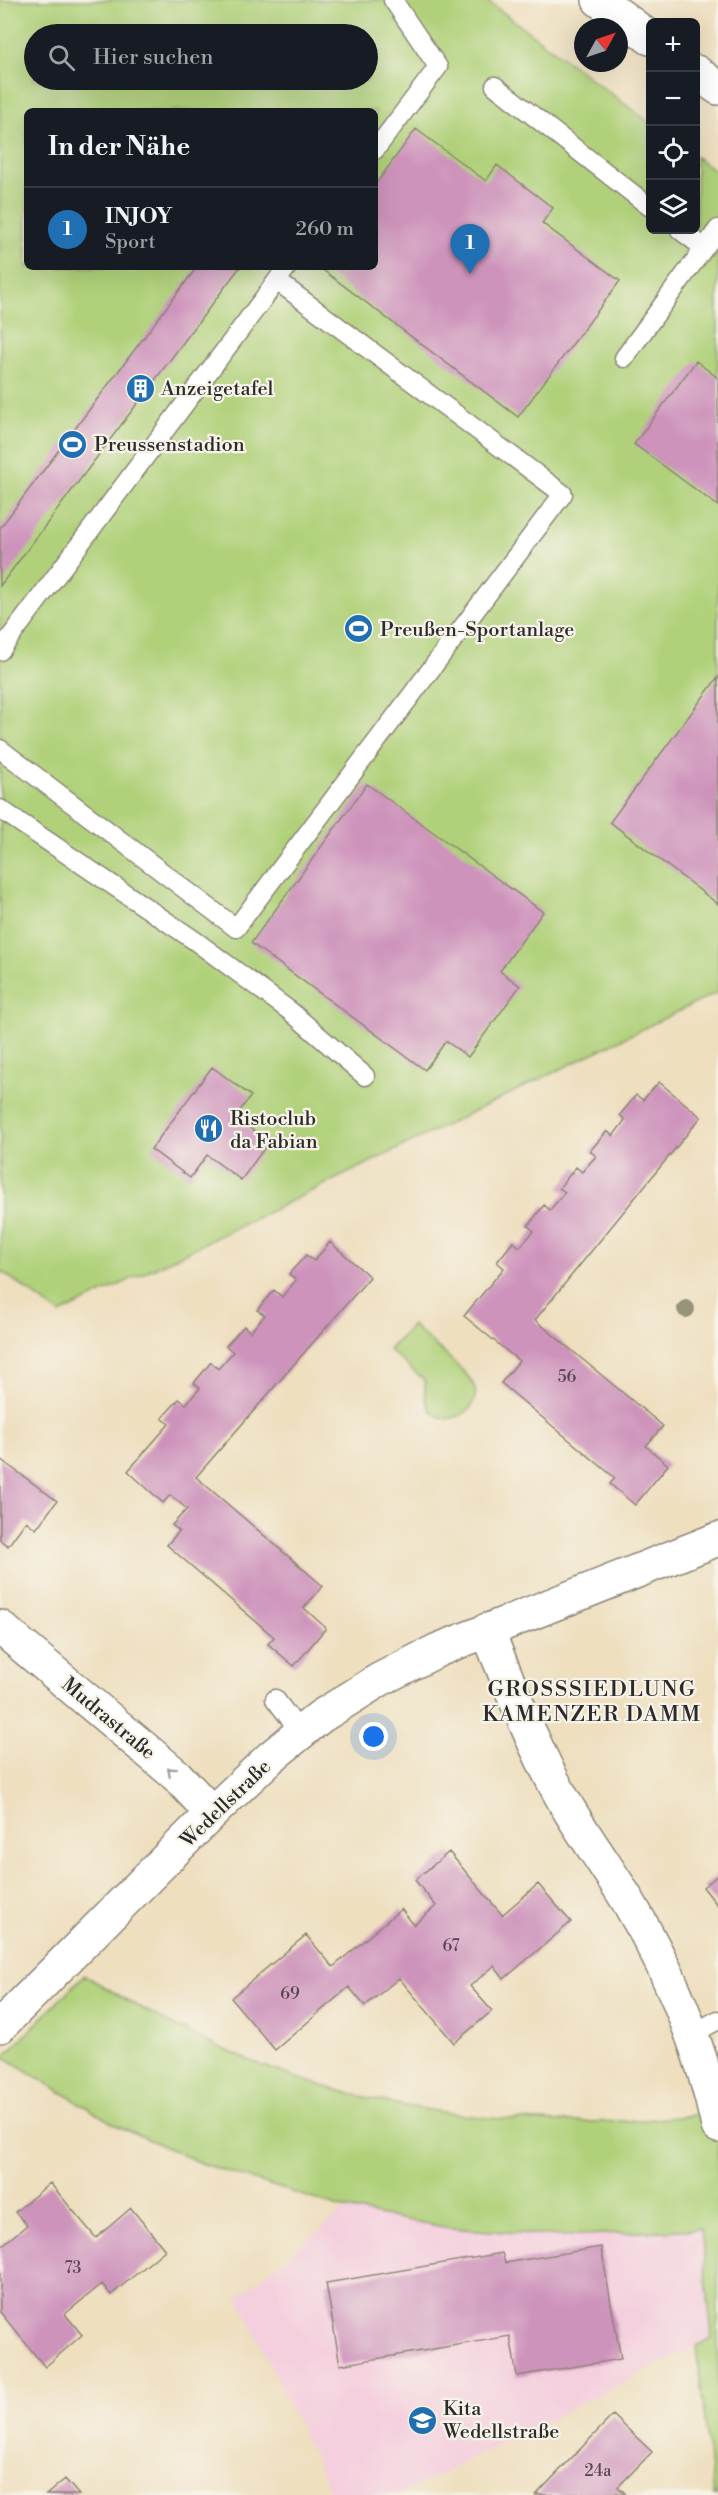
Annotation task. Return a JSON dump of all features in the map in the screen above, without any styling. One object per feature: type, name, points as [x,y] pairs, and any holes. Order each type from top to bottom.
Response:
[{"type":"street","points":[[599,0],[646,34]]},
{"type":"street","points":[[700,75],[718,88]]},
{"type":"street","name":"Wedellstraße","points":[[0,2026],[212,1813],[271,1757],[320,1718],[379,1680],[438,1650],[718,1539]]},
{"type":"street","name":"Mudrastraße","points":[[0,1628],[176,1775],[212,1813]]},
{"type":"street","points":[[487,1630],[526,1726],[568,1807],[635,1914],[662,1964],[705,2027],[700,2056],[718,2126]]},
{"type":"lane","points":[[378,146],[438,67],[393,0]]},
{"type":"lane","points":[[495,86],[646,203]]},
{"type":"lane","points":[[624,357],[718,229]]},
{"type":"lane","points":[[685,234],[704,248]]},
{"type":"lane","points":[[0,651],[282,274],[563,494],[236,928],[0,749]]},
{"type":"lane","points":[[0,809],[211,953],[290,1011],[365,1076]]},
{"type":"lane","points":[[275,1699],[301,1733]]},
{"type":"shaded area","name":"Kita Wedellstraße","points":[[346,2209],[450,2228],[561,2236],[701,2228],[712,2338],[399,2495],[332,2495],[238,2297]]},
{"type":"green space","name":"Preußen-Sportanlage","points":[[0,0],[486,0],[574,66],[574,72],[582,72],[646,120],[646,234],[700,234],[700,160],[718,173],[718,992],[60,1314],[0,1270]]},
{"type":"green space","points":[[412,1325],[470,1379],[475,1390],[474,1401],[469,1409],[460,1415],[450,1418],[440,1417],[432,1411],[425,1398],[425,1381],[389,1350]]},
{"type":"green space","points":[[84,1975],[161,2019],[241,2057],[298,2078],[356,2095],[415,2108],[536,2121],[597,2122],[658,2119],[718,2112],[718,2495],[714,2495],[696,2346],[712,2338],[701,2229],[561,2236],[450,2228],[346,2209],[206,2165],[114,2124],[4,2057]]},
{"type":"building","points":[[416,129],[486,181],[497,165],[553,208],[542,223],[620,281],[518,417],[323,270],[378,270],[378,181]]},
{"type":"building","points":[[195,270],[238,270],[0,586],[0,528]]},
{"type":"building","points":[[696,361],[718,378],[718,506],[634,444]]},
{"type":"building","points":[[718,677],[718,904],[610,822]]},
{"type":"building","points":[[367,784],[543,912],[500,971],[520,986],[468,1057],[446,1041],[425,1070],[251,943]]},
{"type":"building","name":"Ristoclub da Fabian","points":[[212,1067],[251,1096],[235,1117],[269,1142],[241,1180],[207,1155],[190,1178],[151,1149]]},
{"type":"building","points":[[659,1082],[701,1117],[535,1320],[663,1426],[646,1446],[668,1465],[635,1505],[610,1484],[615,1478],[501,1383],[519,1361],[464,1316],[504,1268],[497,1262],[513,1242],[520,1247],[534,1231],[528,1226],[544,1205],[550,1210],[565,1192],[559,1188],[576,1167],[582,1172],[596,1156],[590,1151],[607,1131],[613,1136],[625,1120],[620,1115],[636,1095],[643,1100]]},
{"type":"building","points":[[330,1242],[370,1277],[196,1477],[323,1586],[304,1608],[326,1628],[294,1666],[268,1644],[274,1637],[167,1545],[179,1531],[172,1525],[187,1509],[170,1495],[163,1503],[128,1471],[169,1424],[162,1418],[179,1399],[186,1404],[200,1388],[194,1383],[211,1362],[218,1369],[233,1352],[226,1346],[244,1326],[250,1332],[265,1315],[257,1310],[274,1290],[282,1297],[296,1280],[289,1274],[306,1255],[314,1261]]},
{"type":"building","points":[[0,1459],[57,1501],[36,1529],[26,1521],[8,1546],[0,1540]]},
{"type":"building","points":[[449,1852],[502,1915],[538,1884],[571,1922],[504,1979],[494,1966],[470,1986],[492,2011],[454,2043],[399,1978],[365,2006],[349,1987],[275,2050],[231,1998],[306,1935],[333,1967],[401,1909],[414,1925],[436,1906],[415,1880]]},
{"type":"building","points":[[718,1875],[718,1906],[703,1887]]},
{"type":"building","points":[[50,2183],[96,2238],[131,2208],[165,2250],[111,2295],[102,2284],[65,2314],[82,2335],[45,2367],[0,2312],[0,2247],[27,2225],[15,2212]]},
{"type":"building","points":[[601,2247],[621,2359],[517,2376],[510,2336],[340,2365],[326,2283],[502,2253],[505,2263]]},
{"type":"building","points":[[613,2415],[652,2452],[618,2487],[625,2493],[536,2495]]},
{"type":"building","points":[[65,2479],[79,2495],[46,2495]]},
{"type":"place","name":"INJOY","points":[[470,274]]},
{"type":"place","name":"Anzeigetafel","points":[[140,388]]},
{"type":"place","name":"Preussenstadion","points":[[73,444]]},
{"type":"place","name":"Preußen-Sportanlage","points":[[359,629]]},
{"type":"place","name":"Ristoclub da Fabian","points":[[209,1129]]},
{"type":"place","name":"Kita Wedellstraße","points":[[422,2420]]},
{"type":"district","name":"GROSSSIEDLUNG KAMENZER DAMM","points":[[592,1700]]}]
